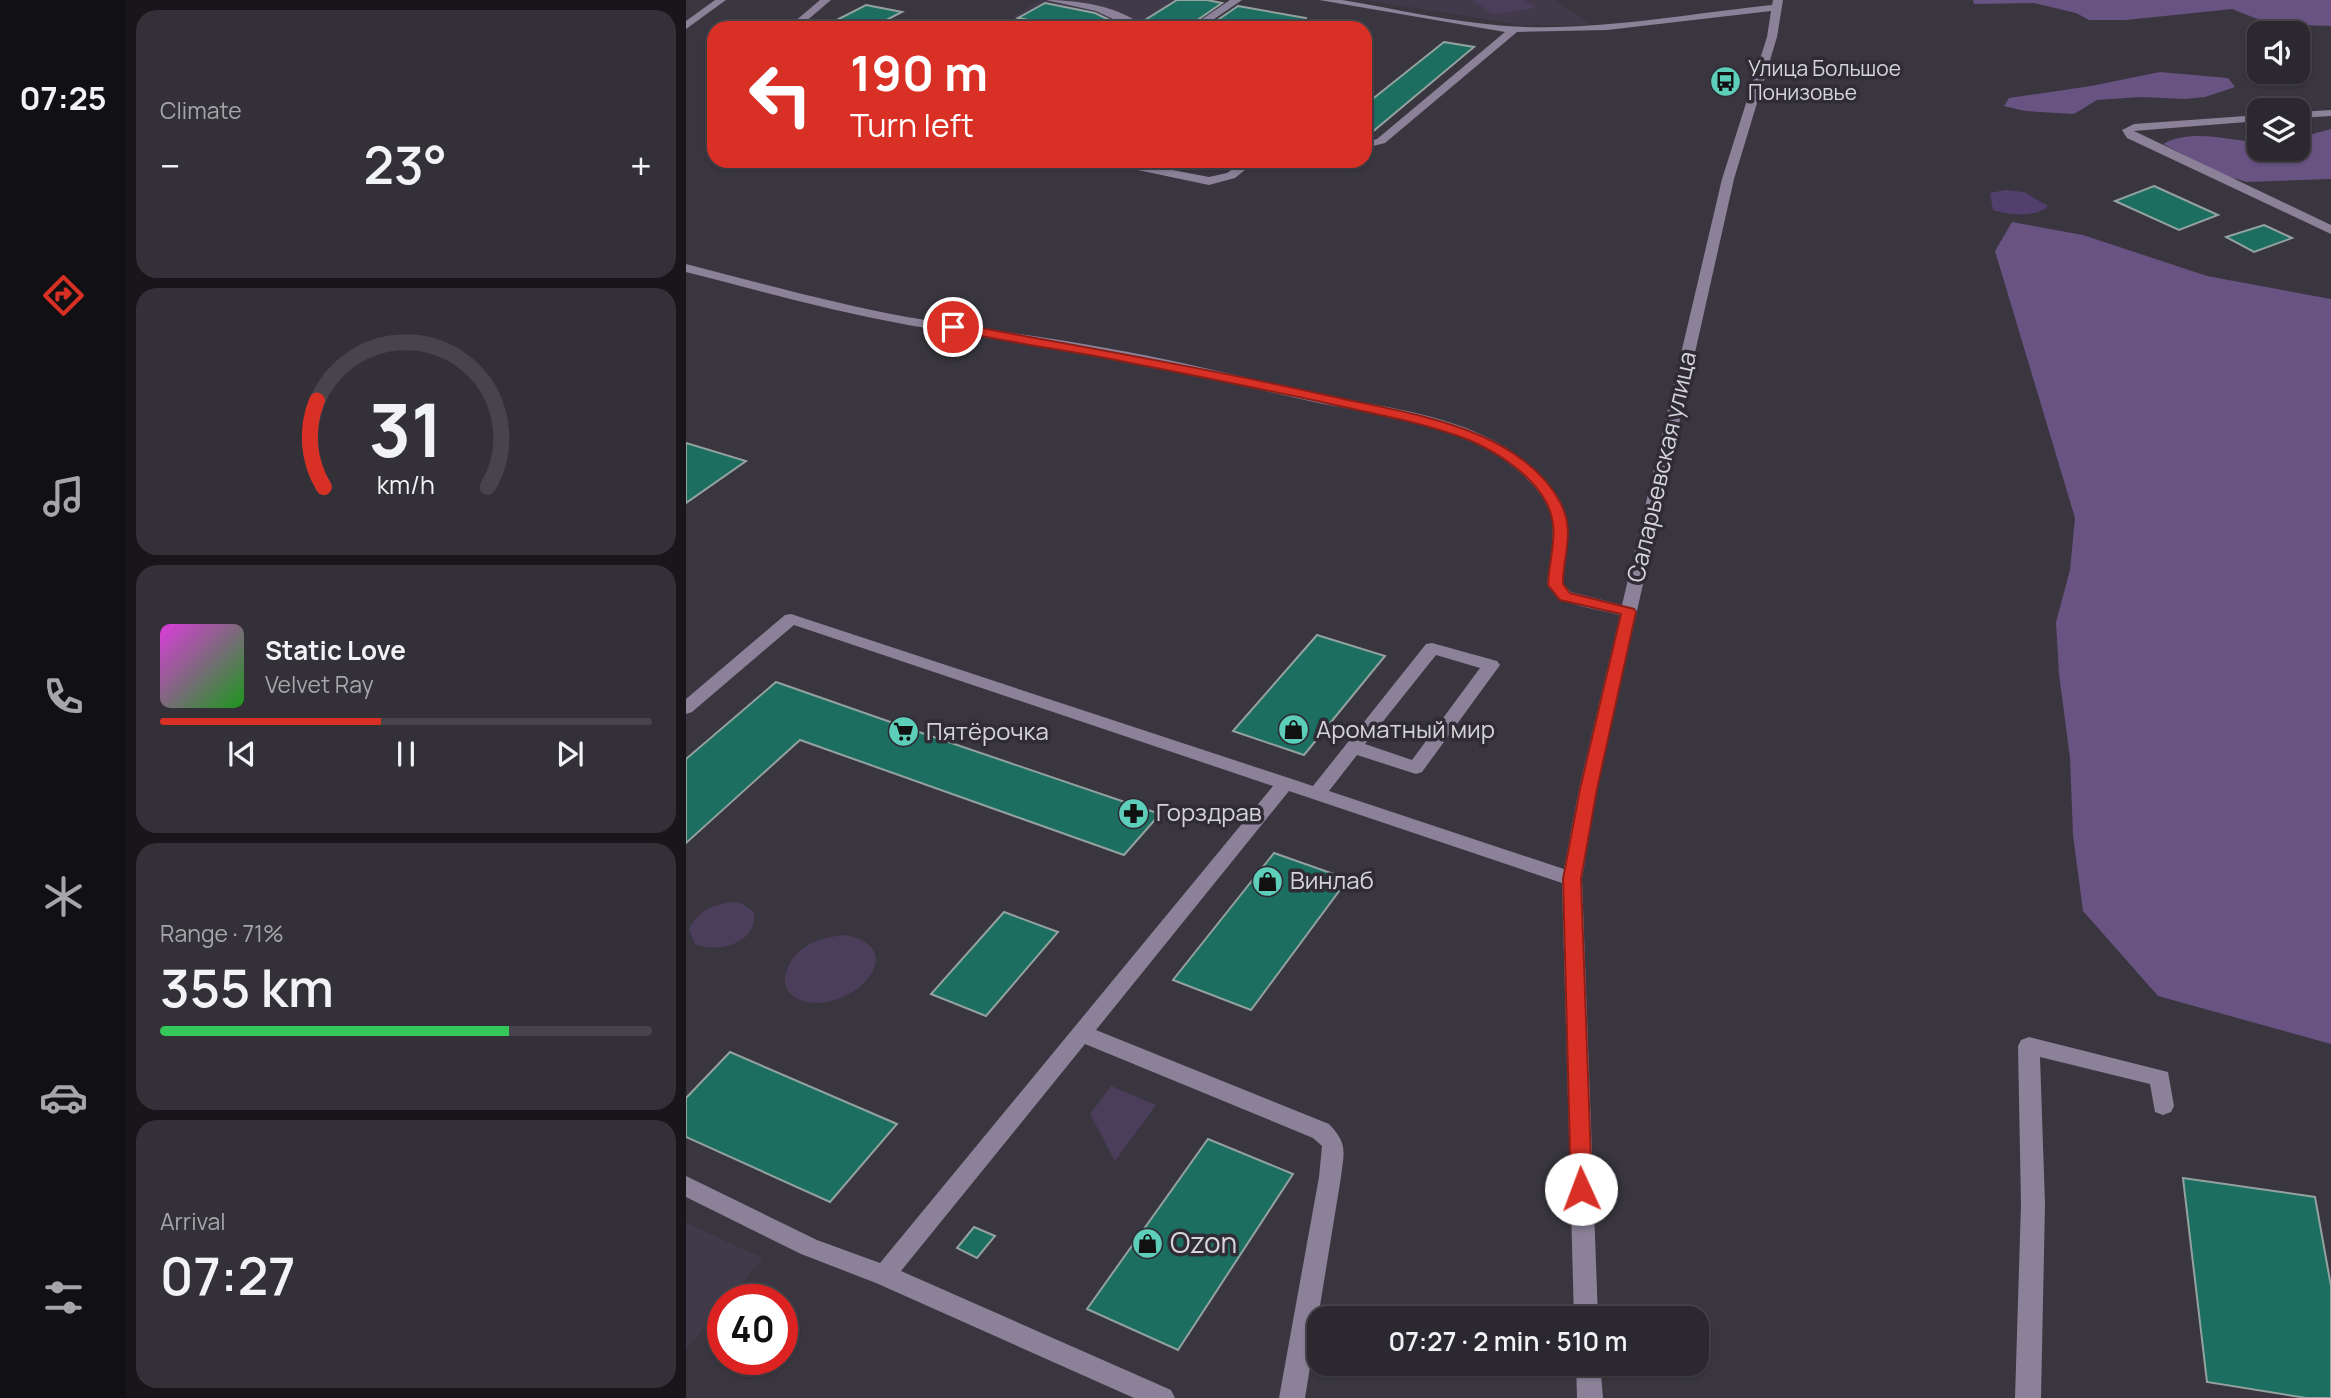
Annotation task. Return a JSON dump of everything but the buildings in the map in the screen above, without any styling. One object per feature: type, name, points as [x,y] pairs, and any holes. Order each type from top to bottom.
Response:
[{"type":"street","points":[[686,26],[721,0]]},
{"type":"street","points":[[800,21],[826,0]]},
{"type":"street","points":[[1051,0],[1099,9],[1127,21]]},
{"type":"street","points":[[1205,21],[1237,0]]},
{"type":"street","points":[[1325,0],[1515,30],[1567,31],[1617,28],[1778,4]]},
{"type":"street","name":"Саларьевская улица","points":[[1586,1306],[1572,879],[1588,789],[1728,179],[1772,37],[1778,4]]},
{"type":"street","points":[[1372,143],[1381,141],[1515,30]]},
{"type":"street","points":[[2310,114],[2331,113]]},
{"type":"street","points":[[2247,119],[2134,127],[2128,130],[2131,136],[2331,230]]},
{"type":"street","points":[[1145,168],[1209,181],[1231,176],[1241,168]]},
{"type":"street","points":[[686,268],[853,310],[1079,348],[1231,378],[1434,424],[1475,438],[1509,456],[1536,480],[1553,501],[1563,538],[1556,565],[1555,585],[1560,591],[1582,603],[1629,612]]},
{"type":"street","points":[[686,708],[791,618],[1572,879]]},
{"type":"street","points":[[1317,793],[1353,747],[1432,648],[1492,666],[1416,768],[1353,747]]},
{"type":"street","points":[[884,1275],[1285,783]]},
{"type":"street","points":[[1081,1033],[1321,1131],[1333,1143],[1330,1177],[1292,1398]]},
{"type":"street","points":[[2028,1398],[2033,1204],[2029,1046],[2160,1078],[2162,1106]]},
{"type":"street","points":[[686,1186],[809,1247],[884,1275],[1162,1398]]},
{"type":"street","points":[[1589,1376],[1590,1398]]},
{"type":"shaded area","points":[[1040,0],[1217,0],[1184,21],[1032,21],[1012,17]]},
{"type":"shaded area","points":[[1365,0],[1555,0],[1591,25],[1522,25]]},
{"type":"shaded area","points":[[1473,0],[1525,0],[1535,8],[1493,15]]},
{"type":"shaded area","points":[[1973,0],[2331,0],[2331,26],[2310,25],[2310,21],[2262,21],[2232,9],[2126,20],[2089,20],[2076,13],[2034,3],[1974,4]]},
{"type":"shaded area","points":[[2160,72],[2228,78],[2235,87],[2205,97],[2185,99],[2141,97],[2097,100],[2074,114],[2025,111],[2004,106],[2009,98]]},
{"type":"shaded area","points":[[2331,129],[2331,179],[2247,182],[2226,176],[2163,144],[2174,139],[2198,136],[2247,141],[2247,161],[2310,161],[2310,135]]},
{"type":"shaded area","points":[[2006,190],[2024,192],[2048,206],[2030,214],[1993,210],[1990,193]]},
{"type":"shaded area","points":[[2012,222],[2083,235],[2207,276],[2331,299],[2331,1044],[2158,996],[2083,911],[2073,835],[2070,758],[2059,674],[2056,622],[2070,570],[2075,518],[1995,251]]},
{"type":"shaded area","points":[[731,902],[741,903],[754,912],[754,923],[750,931],[735,943],[725,946],[714,948],[695,944],[689,930],[696,918],[711,907]]},
{"type":"shaded area","points":[[846,935],[866,942],[875,953],[875,966],[868,978],[856,990],[840,999],[821,1003],[794,997],[785,983],[792,960],[810,944]]},
{"type":"shaded area","points":[[1111,1086],[1156,1105],[1115,1161],[1090,1114]]},
{"type":"shaded area","points":[[686,1223],[763,1258],[741,1284],[707,1284],[707,1325],[686,1349]]},
{"type":"place","name":"Улица Большое Понизовье","points":[[1725,81]]},
{"type":"place","name":"Ароматный мир","points":[[1293,730]]},
{"type":"place","name":"Пятёрочка","points":[[903,732]]},
{"type":"place","name":"Горздрав","points":[[1133,813]]},
{"type":"place","name":"Винлаб","points":[[1267,881]]},
{"type":"place","name":"Ozon","points":[[1147,1243]]},
{"type":"route","points":[[953,327],[1231,378],[1434,424],[1475,438],[1509,456],[1536,480],[1553,501],[1563,538],[1556,565],[1555,585],[1565,596],[1582,603],[1629,612],[1588,789],[1572,879],[1581,1189]]}]
